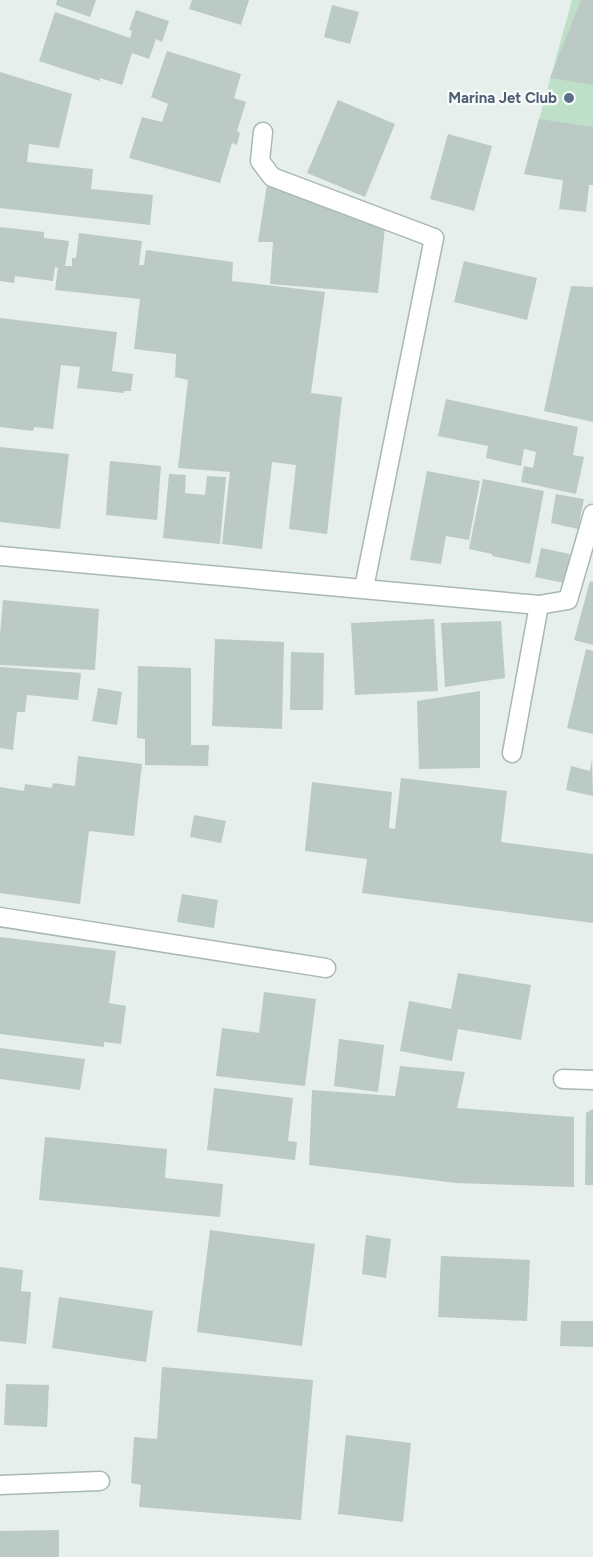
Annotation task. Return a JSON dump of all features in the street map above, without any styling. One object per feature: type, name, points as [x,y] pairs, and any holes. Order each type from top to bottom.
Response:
[{"type":"street","points":[[263,132],[260,161],[272,177],[434,238],[364,588]]},
{"type":"street","points":[[0,556],[539,604],[568,600],[593,514]]},
{"type":"street","points":[[512,753],[539,604]]},
{"type":"street","points":[[0,917],[326,968]]},
{"type":"street","points":[[563,1079],[593,1080]]},
{"type":"street","points":[[0,1485],[100,1481]]},
{"type":"green space","name":"Marina Jet Club","points":[[572,0],[593,0],[593,185],[524,174]]},
{"type":"building","points":[[57,0],[96,0],[90,17],[56,5]]},
{"type":"building","points":[[192,0],[249,0],[241,25],[189,9]]},
{"type":"building","points":[[581,0],[593,0],[593,85],[550,78]]},
{"type":"building","points":[[332,5],[359,12],[350,44],[324,37]]},
{"type":"building","points":[[136,10],[169,21],[162,42],[156,39],[149,59],[132,53],[122,85],[100,78],[100,81],[39,61],[55,12],[130,38],[132,31],[129,30]]},
{"type":"building","points":[[167,51],[241,74],[234,98],[246,102],[237,131],[240,133],[237,145],[232,143],[220,183],[129,158],[142,117],[162,122],[168,104],[151,97]]},
{"type":"building","points":[[0,72],[72,94],[59,148],[29,144],[27,162],[93,169],[91,189],[153,195],[150,225],[0,208]]},
{"type":"building","points":[[338,100],[395,124],[365,197],[307,173]]},
{"type":"building","points":[[539,119],[593,127],[593,185],[589,185],[586,212],[559,209],[563,180],[524,174]]},
{"type":"building","points":[[448,134],[492,146],[474,211],[430,199]]},
{"type":"building","points":[[267,185],[385,227],[378,293],[270,284],[273,242],[258,242]]},
{"type":"building","points":[[0,227],[44,232],[44,238],[69,241],[65,266],[72,266],[72,258],[76,258],[79,233],[142,241],[139,265],[144,265],[146,250],[233,262],[232,281],[325,292],[311,393],[342,397],[327,534],[289,529],[296,465],[272,462],[262,549],[222,544],[230,472],[178,468],[188,380],[175,377],[176,354],[134,349],[140,299],[55,290],[58,268],[55,267],[53,281],[15,276],[14,283],[0,281]]},
{"type":"building","points":[[464,261],[537,278],[527,320],[454,302]]},
{"type":"building","points":[[571,286],[593,287],[593,422],[544,411]]},
{"type":"building","points":[[0,318],[117,332],[112,371],[133,374],[131,391],[124,391],[124,393],[77,388],[80,367],[61,365],[53,429],[34,427],[33,431],[0,427]]},
{"type":"building","points":[[446,399],[578,427],[573,455],[584,457],[576,494],[521,482],[524,466],[533,468],[536,452],[524,449],[521,466],[486,458],[488,446],[438,436]]},
{"type":"building","points":[[0,447],[69,454],[60,529],[0,522]]},
{"type":"building","points":[[110,461],[161,466],[157,520],[106,515]]},
{"type":"building","points":[[427,471],[480,481],[469,540],[446,536],[441,564],[410,560]]},
{"type":"building","points":[[169,474],[186,475],[185,493],[205,495],[207,476],[226,477],[220,544],[163,538]]},
{"type":"building","points":[[483,479],[544,491],[530,564],[469,549]]},
{"type":"building","points":[[556,494],[584,499],[578,529],[551,523]]},
{"type":"building","points":[[541,548],[570,554],[564,583],[535,577]]},
{"type":"building","points":[[590,581],[593,582],[593,645],[574,640]]},
{"type":"building","points":[[3,600],[99,609],[95,670],[0,665]]},
{"type":"building","points":[[434,619],[438,691],[355,695],[351,623]]},
{"type":"building","points":[[501,621],[505,678],[445,687],[441,623]]},
{"type":"building","points":[[215,639],[284,642],[282,729],[212,726]]},
{"type":"building","points":[[586,649],[593,651],[593,734],[567,728]]},
{"type":"building","points":[[291,652],[324,653],[323,710],[290,710]]},
{"type":"building","points":[[138,666],[191,668],[191,745],[209,745],[208,766],[145,765],[145,739],[137,738]]},
{"type":"building","points":[[0,667],[81,673],[78,700],[27,695],[25,712],[17,712],[13,750],[0,748]]},
{"type":"building","points":[[98,688],[122,692],[117,725],[92,721]]},
{"type":"building","points":[[480,691],[480,768],[419,769],[417,701]]},
{"type":"building","points":[[78,756],[142,764],[134,836],[89,831],[80,904],[0,893],[0,787],[24,791],[25,784],[52,788],[53,783],[75,786]]},
{"type":"building","points":[[592,760],[593,796],[566,790],[571,766],[590,771]]},
{"type":"building","points":[[401,778],[507,791],[501,842],[593,854],[593,923],[362,893],[367,859],[305,851],[312,782],[392,792],[389,828],[395,829]]},
{"type":"building","points":[[194,815],[226,821],[221,843],[190,837]]},
{"type":"building","points":[[182,894],[218,900],[214,928],[177,922]]},
{"type":"building","points":[[0,937],[116,951],[109,1003],[126,1006],[121,1044],[104,1042],[104,1047],[0,1034]]},
{"type":"building","points":[[458,973],[531,985],[521,1040],[458,1029],[452,1061],[400,1051],[409,1001],[451,1009]]},
{"type":"building","points":[[264,992],[316,999],[305,1086],[216,1076],[222,1028],[259,1033]]},
{"type":"building","points":[[339,1039],[384,1045],[378,1092],[334,1086]]},
{"type":"building","points":[[0,1048],[85,1059],[80,1090],[0,1079]]},
{"type":"building","points":[[400,1066],[465,1072],[457,1108],[574,1117],[574,1187],[456,1183],[309,1165],[312,1090],[395,1096]]},
{"type":"building","points":[[214,1088],[293,1098],[288,1141],[297,1142],[295,1160],[207,1150]]},
{"type":"building","points":[[593,1109],[593,1185],[585,1185],[586,1113]]},
{"type":"building","points":[[45,1137],[167,1149],[165,1178],[223,1184],[220,1217],[39,1200]]},
{"type":"building","points":[[210,1230],[315,1244],[302,1346],[197,1332]]},
{"type":"building","points":[[366,1235],[391,1239],[386,1278],[362,1274]]},
{"type":"building","points":[[441,1256],[530,1260],[527,1321],[438,1317]]},
{"type":"building","points":[[0,1267],[23,1270],[21,1291],[31,1292],[26,1344],[0,1341]]},
{"type":"building","points":[[59,1297],[153,1311],[146,1362],[52,1348]]},
{"type":"building","points":[[561,1321],[593,1321],[593,1347],[560,1346]]},
{"type":"building","points":[[162,1367],[313,1380],[301,1520],[139,1507],[141,1485],[131,1483],[134,1437],[157,1439]]},
{"type":"building","points":[[6,1384],[49,1385],[47,1427],[4,1425]]},
{"type":"building","points":[[346,1435],[411,1443],[403,1522],[338,1514]]},
{"type":"building","points":[[59,1530],[59,1557],[0,1557],[0,1531]]},
{"type":"place","name":"Marina Jet Club","points":[[569,98]]}]
